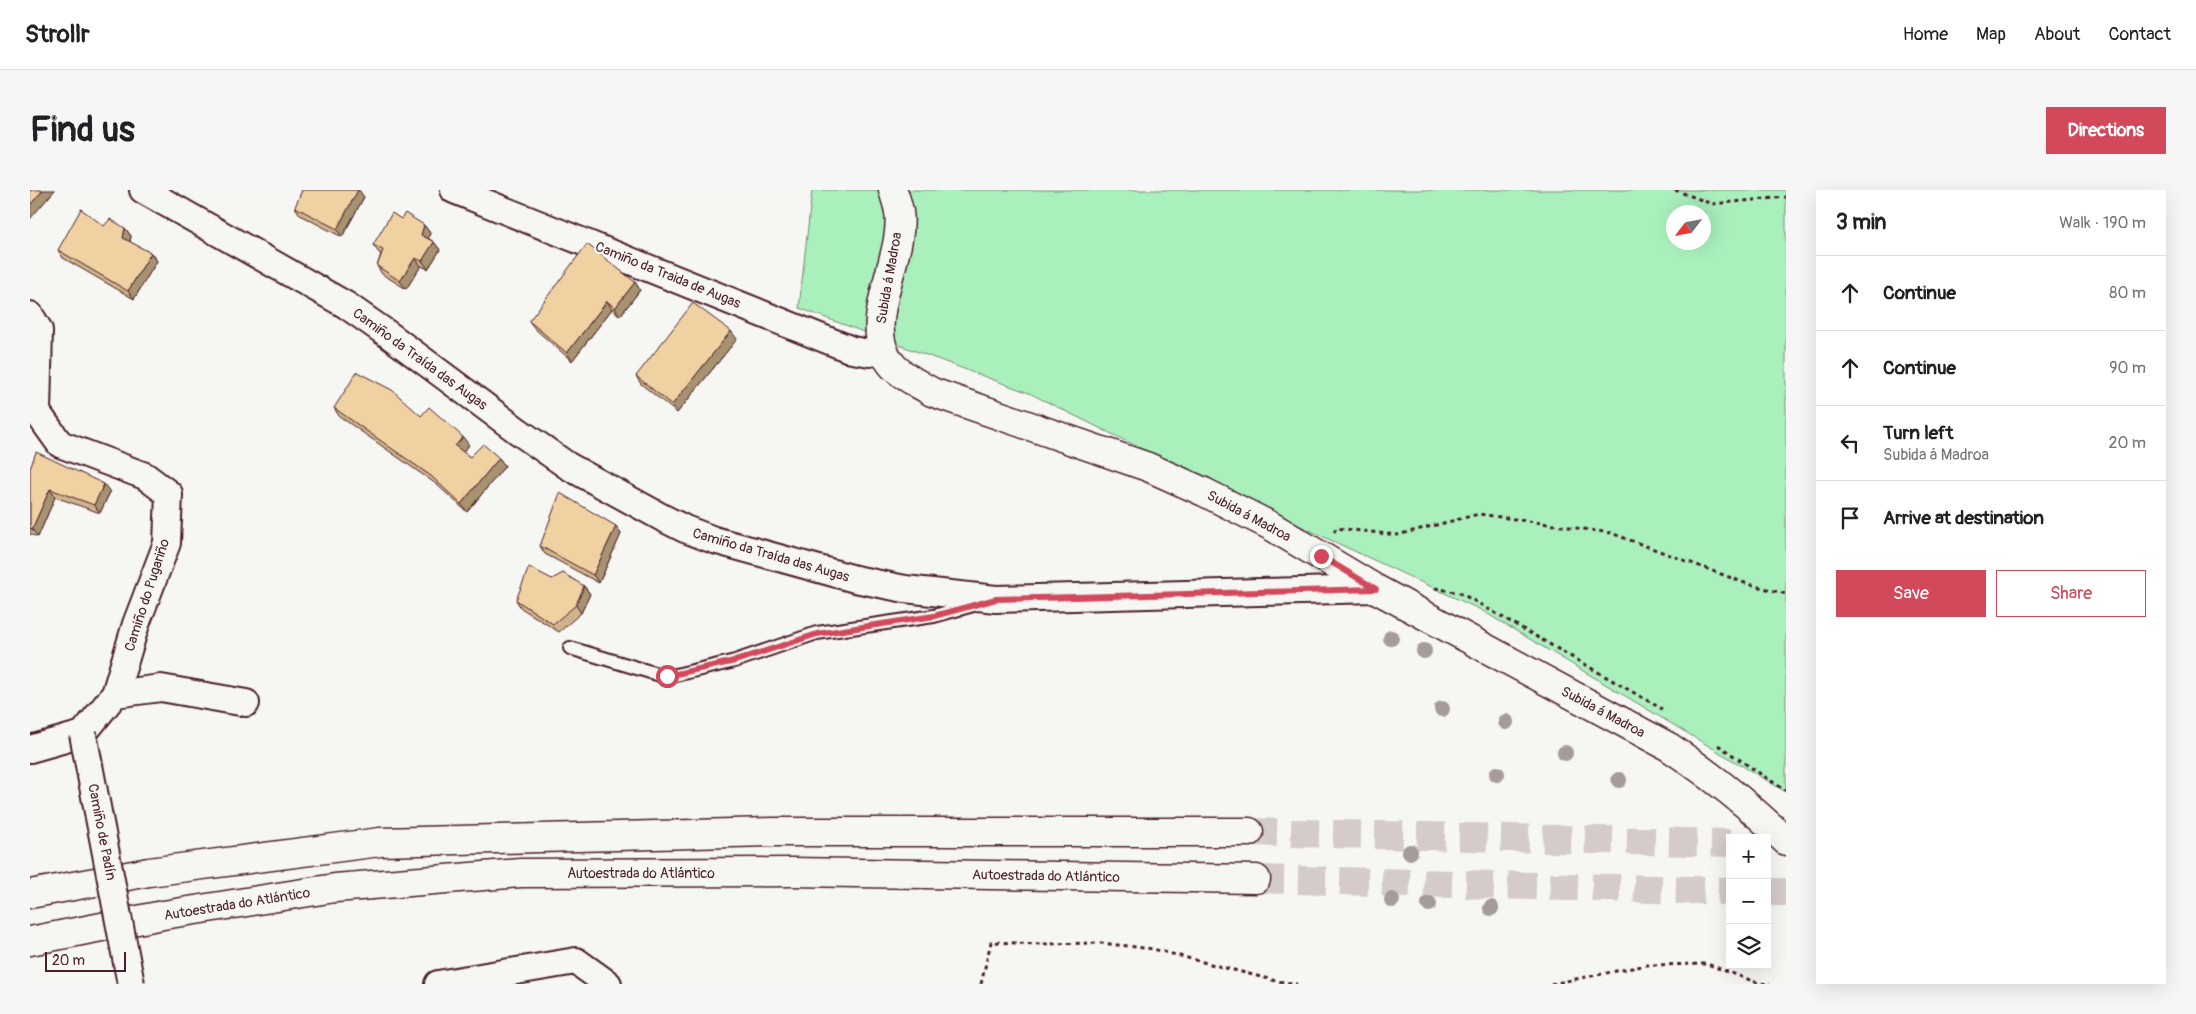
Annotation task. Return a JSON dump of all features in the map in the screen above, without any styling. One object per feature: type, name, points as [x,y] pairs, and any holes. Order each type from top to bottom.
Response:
[{"type":"main road","name":"Subida á Madroa","points":[[893,190],[900,212],[898,235],[880,317],[880,335],[883,350],[893,366],[908,379],[932,392],[1148,466],[1271,526],[1376,589],[1669,747],[1707,772],[1759,815],[1786,841]]},
{"type":"main road","points":[[30,894],[149,872],[380,842],[772,832],[1249,832]]},
{"type":"main road","name":"Autoestrada do Atlántico","points":[[30,941],[162,915],[335,888],[521,873],[791,872],[1256,879]]},
{"type":"street","name":"Camiño da Traída das Augas","points":[[143,190],[346,306],[390,335],[518,432],[568,466],[686,530],[855,580],[905,589],[996,599],[1376,589]]},
{"type":"street","name":"Camiño da Traida de Augas","points":[[454,190],[852,350],[870,352],[883,350]]},
{"type":"street","name":"Camiño do Pugariño","points":[[30,315],[39,330],[37,412],[60,444],[145,476],[169,494],[167,543],[136,624],[115,694],[83,734]]},
{"type":"street","points":[[115,694],[161,688],[246,703]]},
{"type":"street","points":[[30,749],[83,734]]},
{"type":"street","name":"Camiño de Padín","points":[[83,734],[131,984]]},
{"type":"street","points":[[438,984],[576,961],[608,984]]},
{"type":"lane","points":[[570,648],[667,676],[735,661],[817,634],[934,616],[996,599]]},
{"type":"path","points":[[1675,190],[1712,204],[1786,196]]},
{"type":"path","points":[[1336,528],[1397,536],[1479,514],[1611,533],[1745,583],[1786,594]]},
{"type":"path","points":[[981,984],[991,942],[1041,944],[1101,943],[1153,949],[1297,984]]},
{"type":"path","points":[[1551,984],[1647,966],[1707,964],[1758,983],[1770,984]]},
{"type":"green space","points":[[812,190],[1786,190],[1786,792],[1481,610],[1251,503],[1029,393],[799,308]]},
{"type":"building","points":[[30,190],[43,190],[30,205]]},
{"type":"building","points":[[302,190],[358,190],[337,229],[295,207]]},
{"type":"building","points":[[81,209],[104,226],[110,219],[125,228],[123,238],[151,253],[128,291],[58,250]]},
{"type":"building","points":[[392,213],[401,219],[405,213],[424,225],[421,235],[434,242],[422,261],[415,258],[400,281],[377,266],[383,250],[373,245]]},
{"type":"building","points":[[587,244],[635,282],[615,308],[607,301],[567,353],[529,321]]},
{"type":"building","points":[[693,303],[731,331],[672,405],[636,376]]},
{"type":"building","points":[[357,372],[392,390],[421,416],[429,407],[463,437],[455,446],[470,457],[483,444],[499,458],[461,504],[431,476],[334,408]]},
{"type":"building","points":[[36,452],[104,484],[94,505],[50,489],[32,529],[30,528],[30,469]]},
{"type":"building","points":[[560,493],[616,526],[593,575],[540,546]]},
{"type":"building","points":[[529,567],[552,579],[563,573],[584,586],[576,605],[553,624],[516,600]]},
{"type":"tunnel","points":[[1249,832],[1726,843]]},
{"type":"tunnel","points":[[1256,879],[1726,891]]},
{"type":"tunnel","points":[[1771,892],[1786,892]]},
{"type":"route","points":[[667,676],[735,661],[817,634],[934,616],[996,599],[1376,589],[1321,556]]}]
